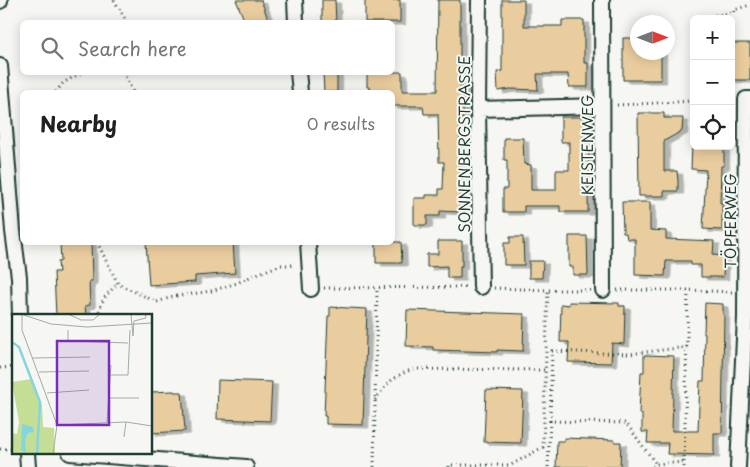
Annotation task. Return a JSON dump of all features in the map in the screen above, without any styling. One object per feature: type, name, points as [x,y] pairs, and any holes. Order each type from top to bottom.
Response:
[{"type":"street","points":[[295,0],[296,20]]},
{"type":"street","name":"SONNENBERGSTRASSE","points":[[479,0],[480,287]]},
{"type":"street","name":"KEISTENWEG","points":[[602,0],[603,290]]},
{"type":"street","points":[[0,66],[20,314]]},
{"type":"street","points":[[298,75],[300,90]]},
{"type":"street","name":"TÖPFERWEG","points":[[738,467],[748,317],[745,293],[746,99],[750,99]]},
{"type":"street","points":[[478,109],[602,106]]},
{"type":"street","points":[[308,245],[311,289]]},
{"type":"street","points":[[27,454],[28,467]]},
{"type":"street","points":[[82,454],[245,467]]},
{"type":"path","points":[[114,0],[126,20]]},
{"type":"path","points":[[715,15],[734,13],[734,10],[750,5]]},
{"type":"path","points":[[58,90],[63,83],[77,75]]},
{"type":"path","points":[[125,75],[132,90]]},
{"type":"path","points":[[602,106],[690,101]]},
{"type":"path","points":[[98,245],[118,284],[157,302],[172,297],[211,291],[237,283],[281,265],[309,264]]},
{"type":"path","points":[[98,314],[100,306],[107,293],[118,284]]},
{"type":"path","points":[[311,289],[480,287],[548,290],[688,290],[745,293]]},
{"type":"path","points":[[374,467],[377,288]]},
{"type":"path","points":[[449,467],[449,465],[511,465],[543,447],[548,290]]},
{"type":"path","points":[[550,420],[626,423],[655,465],[684,465],[688,290]]},
{"type":"path","points":[[548,467],[552,351],[629,354],[687,347]]},
{"type":"path","points":[[375,400],[400,373],[414,369],[546,370]]},
{"type":"building","points":[[236,0],[261,0],[268,20],[244,20]]},
{"type":"building","points":[[322,0],[335,0],[336,20],[322,20]]},
{"type":"building","points":[[365,0],[400,0],[400,22],[395,22],[395,20],[365,20]]},
{"type":"building","points":[[438,0],[460,0],[460,87],[463,87],[463,119],[460,119],[460,212],[440,211],[440,216],[427,216],[427,225],[414,225],[414,198],[426,198],[426,195],[439,195],[439,189],[443,189],[444,162],[439,162],[438,114],[424,114],[423,106],[395,106],[395,90],[371,90],[370,87],[367,87],[367,75],[395,75],[395,72],[402,72],[402,91],[437,91]]},
{"type":"building","points":[[502,0],[524,0],[524,26],[562,26],[562,20],[584,20],[584,63],[588,63],[588,87],[569,87],[568,74],[537,74],[538,90],[510,89],[498,91],[497,72],[502,71]]},
{"type":"building","points":[[623,38],[630,38],[630,60],[661,60],[661,80],[623,80]]},
{"type":"building","points":[[735,43],[750,43],[750,80],[735,80]]},
{"type":"building","points":[[323,75],[337,75],[337,90],[324,90]]},
{"type":"building","points":[[638,113],[664,113],[664,118],[683,118],[682,131],[664,141],[664,171],[677,171],[678,191],[664,191],[664,196],[639,196]]},
{"type":"building","points":[[561,117],[589,117],[588,212],[560,212],[560,206],[524,206],[524,212],[503,212],[503,189],[507,189],[507,160],[504,160],[504,138],[523,138],[524,164],[531,165],[531,190],[556,190],[556,170],[569,170],[569,142],[561,142]]},
{"type":"building","points":[[692,150],[724,150],[724,166],[721,166],[720,203],[722,203],[722,230],[703,229],[706,170],[691,169]]},
{"type":"building","points":[[622,202],[650,202],[650,230],[666,231],[666,239],[714,241],[713,255],[724,256],[723,277],[701,277],[701,265],[691,265],[691,261],[666,261],[665,276],[635,275],[635,239],[627,239],[626,233],[623,233]]},
{"type":"building","points":[[569,236],[587,236],[588,275],[573,275],[573,267],[569,267]]},
{"type":"building","points":[[510,237],[523,237],[524,265],[504,265],[504,243],[510,243]]},
{"type":"building","points":[[438,241],[462,241],[460,278],[447,278],[447,266],[427,267],[427,254],[438,254]]},
{"type":"building","points":[[395,242],[401,242],[402,263],[376,263],[376,245],[395,245]]},
{"type":"building","points":[[60,245],[91,245],[92,281],[89,281],[90,305],[85,306],[86,314],[56,314],[54,272],[59,272],[58,262],[61,261]]},
{"type":"building","points":[[146,245],[233,245],[235,273],[195,276],[195,282],[149,285]]},
{"type":"building","points":[[529,261],[543,261],[542,278],[529,278]]},
{"type":"building","points":[[569,302],[619,303],[619,306],[625,306],[624,344],[612,343],[611,363],[568,362],[569,342],[560,342],[561,304],[569,305]]},
{"type":"building","points":[[705,303],[723,304],[722,433],[714,433],[714,455],[667,454],[668,443],[647,443],[648,432],[642,432],[642,414],[639,414],[641,372],[644,372],[644,355],[674,356],[672,431],[698,431],[700,381],[704,381]]},
{"type":"building","points":[[330,307],[367,309],[363,425],[326,424],[326,416],[324,416],[328,316],[330,316]]},
{"type":"building","points":[[407,310],[524,314],[523,351],[433,350],[433,347],[406,346]]},
{"type":"building","points":[[218,380],[272,382],[270,421],[217,419]]},
{"type":"building","points":[[486,390],[523,391],[521,443],[484,442]]},
{"type":"building","points":[[152,392],[182,392],[185,431],[152,433]]},
{"type":"building","points":[[564,438],[614,440],[614,442],[621,442],[620,467],[556,467],[557,441],[564,441]]}]
